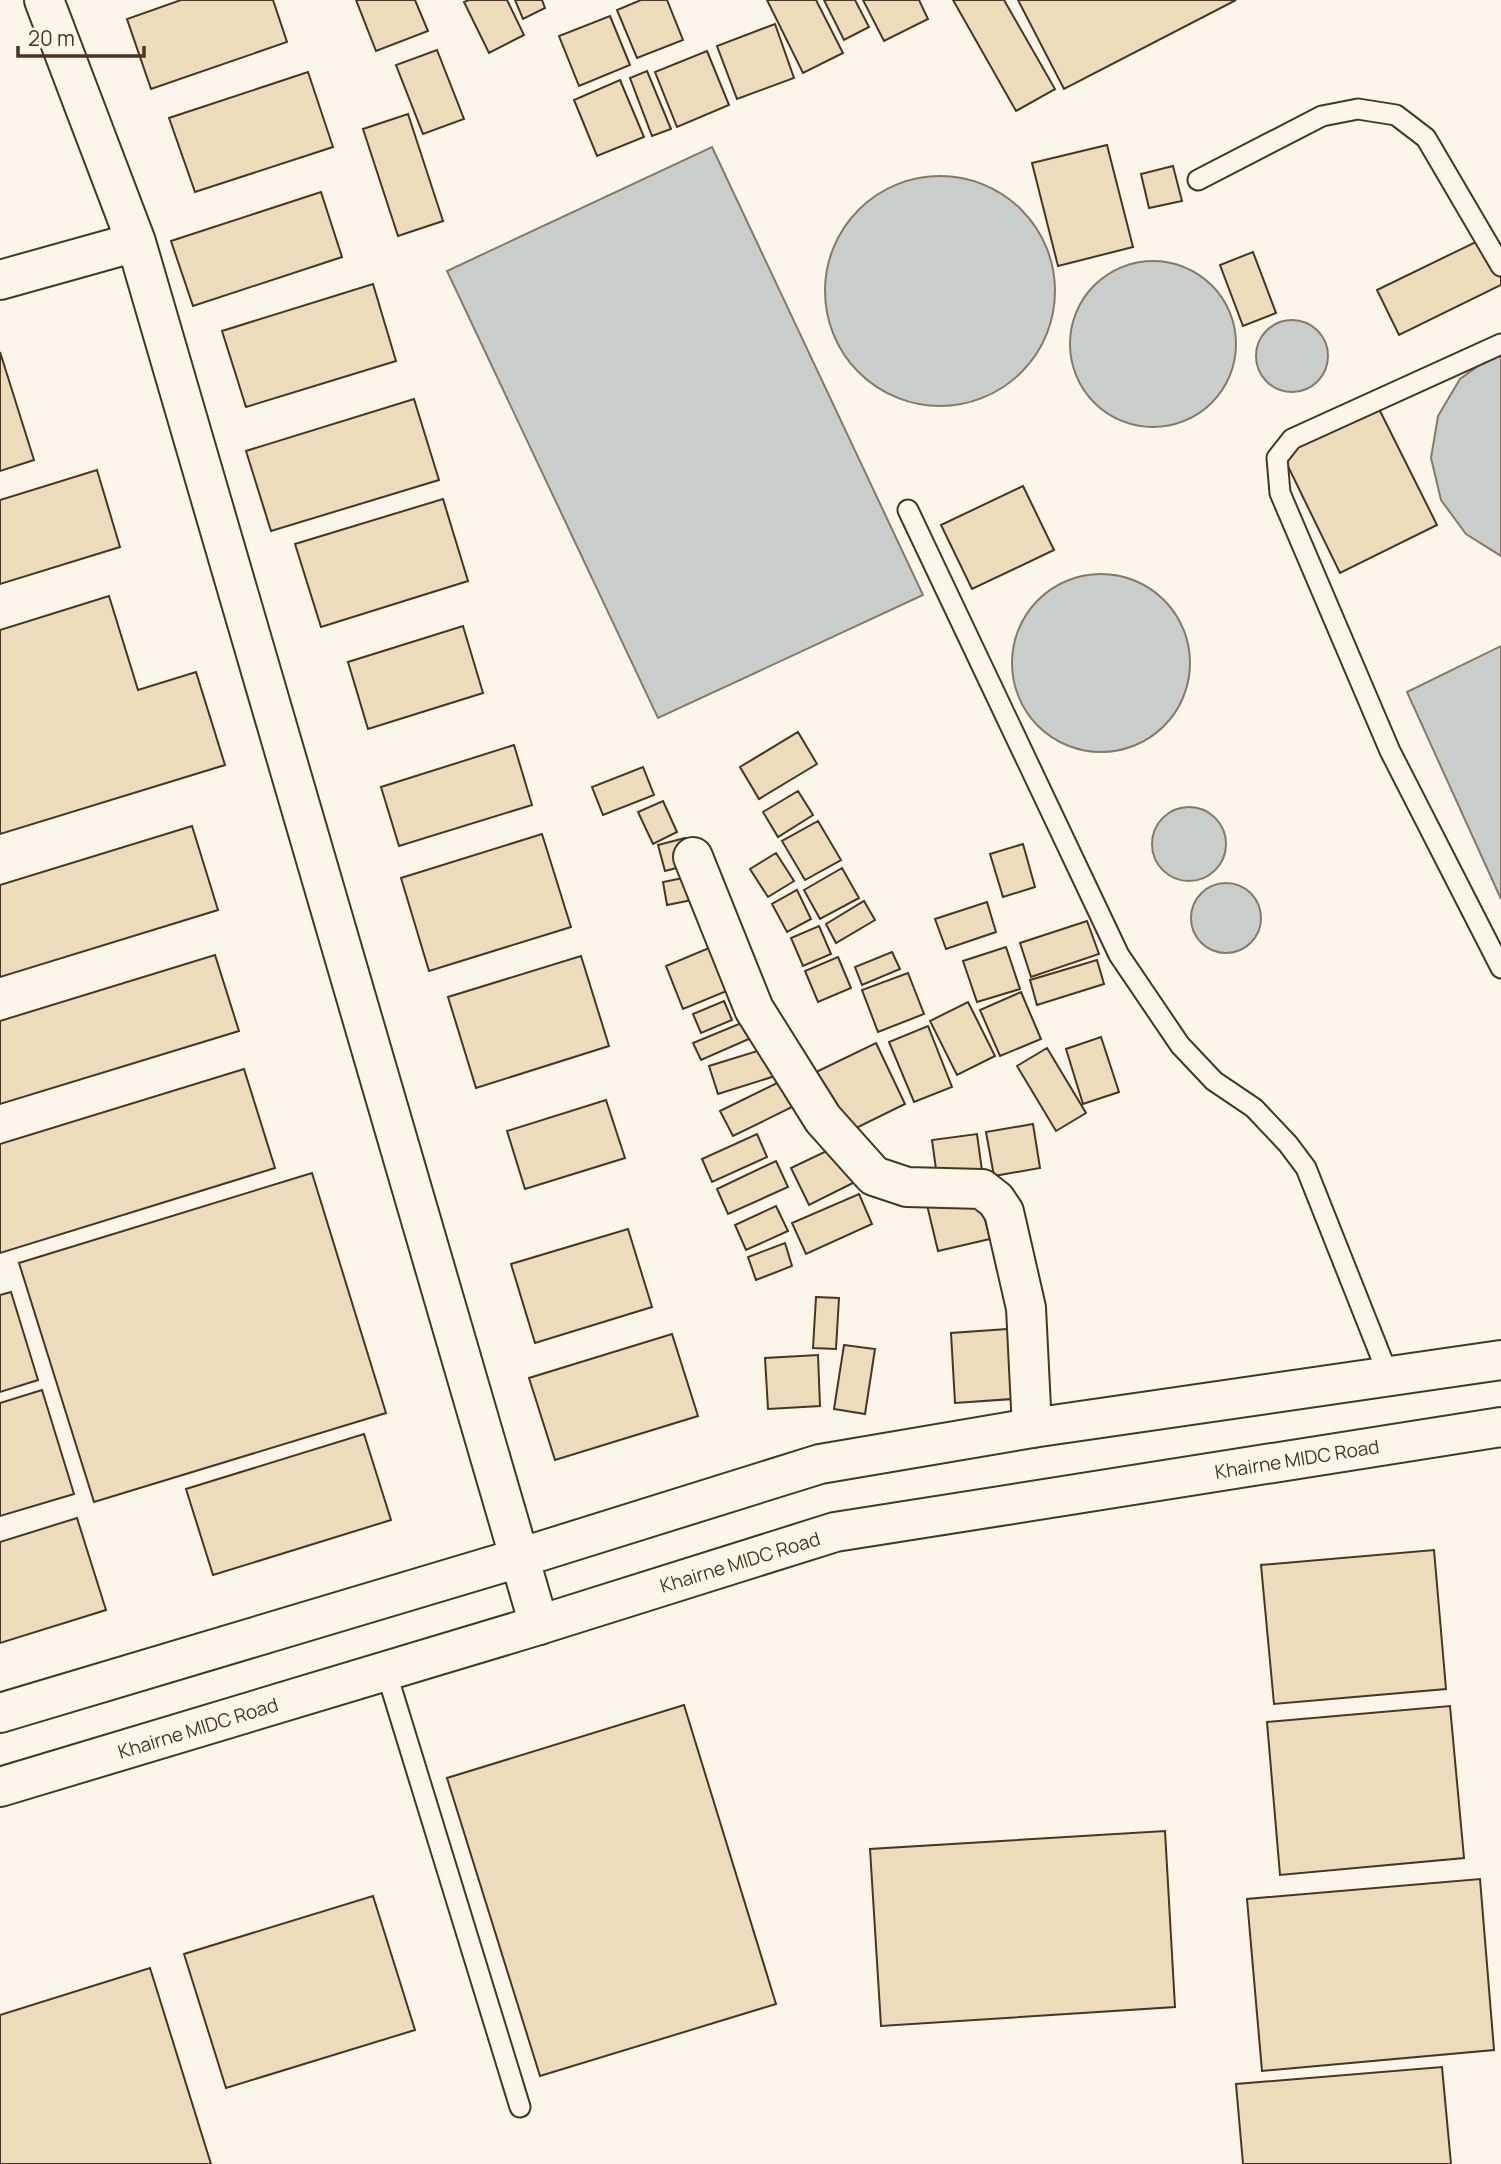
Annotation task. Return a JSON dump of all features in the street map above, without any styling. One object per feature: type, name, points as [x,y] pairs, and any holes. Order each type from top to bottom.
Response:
[{"type":"main road","points":[[44,0],[136,242],[539,1625]]},
{"type":"main road","points":[[0,280],[136,242]]},
{"type":"main road","points":[[693,857],[754,1009],[823,1119],[874,1176],[907,1187],[982,1189],[996,1200],[1004,1212],[1026,1308],[1032,1428]]},
{"type":"main road","points":[[0,1713],[519,1558],[820,1464],[1032,1428],[1501,1360]]},
{"type":"main road","name":"Khairne MIDC Road","points":[[0,1787],[539,1625],[835,1532],[1501,1427]]},
{"type":"lane","points":[[1198,180],[1322,116],[1358,109],[1396,115],[1426,138],[1501,266]]},
{"type":"lane","points":[[1501,344],[1292,439],[1278,458],[1280,493],[1390,751],[1501,968]]},
{"type":"lane","points":[[908,510],[1119,955],[1180,1045],[1214,1081],[1254,1108],[1288,1144],[1306,1168],[1389,1377]]},
{"type":"lane","points":[[386,1671],[520,2107]]},
{"type":"shaded area","points":[[712,147],[923,595],[658,718],[447,271]]},
{"type":"shaded area","points":[[929,176],[951,176],[994,189],[1013,202],[1029,218],[1042,237],[1050,258],[1055,291],[1053,313],[1042,345],[1029,364],[1013,380],[994,393],[973,401],[951,406],[929,406],[886,393],[867,380],[851,364],[838,345],[830,324],[825,302],[825,280],[838,237],[851,218],[867,202],[886,189],[907,181]]},
{"type":"shaded area","points":[[1153,261],[1185,267],[1212,285],[1230,312],[1236,344],[1230,376],[1212,403],[1185,421],[1153,427],[1121,421],[1094,403],[1076,376],[1070,344],[1076,312],[1094,285],[1121,267]]},
{"type":"shaded area","points":[[1292,320],[1306,323],[1318,330],[1325,342],[1328,356],[1325,370],[1318,382],[1306,389],[1292,392],[1278,389],[1266,382],[1259,370],[1256,356],[1259,342],[1266,330],[1278,323]]},
{"type":"shaded area","points":[[1501,353],[1501,556],[1466,534],[1441,500],[1431,458],[1438,416],[1460,379],[1495,354]]},
{"type":"shaded area","points":[[1101,574],[1135,581],[1164,600],[1183,629],[1190,663],[1183,697],[1164,726],[1135,745],[1101,752],[1067,745],[1038,726],[1019,697],[1012,663],[1019,629],[1038,600],[1067,581]]},
{"type":"shaded area","points":[[1501,646],[1501,899],[1407,692]]},
{"type":"shaded area","points":[[1189,807],[1210,813],[1220,823],[1226,844],[1220,865],[1210,875],[1189,881],[1168,875],[1158,865],[1152,844],[1158,823],[1168,813]]},
{"type":"shaded area","points":[[1226,883],[1251,893],[1261,918],[1251,943],[1226,953],[1201,943],[1191,918],[1201,893]]},
{"type":"building","points":[[181,0],[273,0],[287,42],[151,89],[127,19]]},
{"type":"building","points":[[356,0],[415,0],[428,31],[376,51]]},
{"type":"building","points":[[507,0],[524,35],[489,53],[464,2]]},
{"type":"building","points":[[515,0],[542,0],[545,8],[523,19]]},
{"type":"building","points":[[641,0],[667,0],[683,40],[637,58],[617,10]]},
{"type":"building","points":[[767,0],[816,0],[843,53],[803,73]]},
{"type":"building","points":[[824,0],[855,0],[869,27],[844,40]]},
{"type":"building","points":[[863,0],[919,0],[928,19],[884,41]]},
{"type":"building","points":[[953,0],[1004,0],[1055,89],[1016,111]]},
{"type":"building","points":[[1018,0],[1236,0],[1064,89]]},
{"type":"building","points":[[610,16],[630,65],[579,86],[559,36]]},
{"type":"building","points":[[775,24],[794,78],[737,99],[717,46]]},
{"type":"building","points":[[437,50],[464,119],[423,134],[396,65]]},
{"type":"building","points":[[707,51],[729,105],[677,127],[655,72]]},
{"type":"building","points":[[647,71],[671,129],[652,136],[630,78]]},
{"type":"building","points":[[308,72],[333,147],[195,192],[169,118]]},
{"type":"building","points":[[620,80],[644,137],[597,156],[574,100]]},
{"type":"building","points":[[408,114],[443,221],[398,236],[363,129]]},
{"type":"building","points":[[1107,145],[1133,247],[1058,266],[1032,163]]},
{"type":"building","points":[[1173,166],[1182,201],[1149,208],[1141,174]]},
{"type":"building","points":[[321,192],[342,257],[193,306],[171,241]]},
{"type":"building","points":[[1484,238],[1501,274],[1501,285],[1399,335],[1377,290]]},
{"type":"building","points":[[1253,252],[1276,313],[1243,326],[1220,265]]},
{"type":"building","points":[[373,284],[396,361],[246,407],[222,331]]},
{"type":"building","points":[[0,352],[34,460],[0,471]]},
{"type":"building","points":[[414,399],[439,480],[271,531],[246,451]]},
{"type":"building","points":[[1378,407],[1437,525],[1340,573],[1282,454]]},
{"type":"building","points":[[97,470],[120,547],[0,584],[0,500]]},
{"type":"building","points":[[1023,486],[1054,550],[972,589],[941,525]]},
{"type":"building","points":[[443,499],[468,581],[321,627],[295,544]]},
{"type":"building","points":[[109,596],[138,690],[196,672],[225,765],[0,834],[0,630]]},
{"type":"building","points":[[463,626],[483,693],[368,729],[348,662]]},
{"type":"building","points":[[798,732],[817,764],[759,799],[740,767]]},
{"type":"building","points":[[514,745],[532,805],[399,846],[381,787]]},
{"type":"building","points":[[643,767],[654,795],[603,815],[592,787]]},
{"type":"building","points":[[798,791],[813,815],[778,837],[763,812]]},
{"type":"building","points":[[663,801],[677,832],[653,844],[638,812]]},
{"type":"building","points":[[818,821],[841,860],[805,880],[782,841]]},
{"type":"building","points":[[192,826],[218,910],[0,977],[0,885]]},
{"type":"building","points":[[542,834],[571,927],[429,971],[401,878]]},
{"type":"building","points":[[685,838],[692,864],[665,871],[658,845]]},
{"type":"building","points":[[1023,844],[1035,887],[1003,897],[990,854]]},
{"type":"building","points":[[776,853],[794,881],[768,897],[750,869]]},
{"type":"building","points":[[842,868],[859,898],[820,919],[804,890]]},
{"type":"building","points":[[693,876],[697,899],[667,905],[663,882]]},
{"type":"building","points":[[797,890],[811,919],[787,932],[772,904]]},
{"type":"building","points":[[864,901],[875,920],[836,943],[826,924]]},
{"type":"building","points":[[987,902],[996,932],[946,949],[935,919]]},
{"type":"building","points":[[1087,921],[1099,954],[1031,977],[1020,943]]},
{"type":"building","points":[[819,926],[831,954],[803,966],[791,938]]},
{"type":"building","points":[[716,945],[734,988],[683,1009],[666,966]]},
{"type":"building","points":[[1006,947],[1020,989],[977,1002],[963,961]]},
{"type":"building","points":[[892,952],[900,969],[862,985],[855,967]]},
{"type":"building","points":[[215,955],[239,1031],[0,1104],[0,1021]]},
{"type":"building","points":[[581,956],[609,1046],[476,1088],[448,997]]},
{"type":"building","points":[[838,957],[851,988],[818,1002],[805,971]]},
{"type":"building","points":[[1097,960],[1104,984],[1037,1005],[1030,980]]},
{"type":"building","points":[[908,973],[924,1014],[878,1032],[862,990]]},
{"type":"building","points":[[1021,992],[1041,1039],[1000,1056],[980,1010]]},
{"type":"building","points":[[724,1001],[732,1020],[701,1033],[693,1014]]},
{"type":"building","points":[[968,1002],[995,1056],[957,1075],[930,1021]]},
{"type":"building","points":[[751,1019],[758,1035],[701,1060],[693,1043]]},
{"type":"building","points":[[928,1026],[952,1087],[914,1102],[889,1042]]},
{"type":"building","points":[[1101,1037],[1119,1092],[1083,1104],[1066,1049]]},
{"type":"building","points":[[876,1043],[905,1104],[844,1134],[814,1073]]},
{"type":"building","points":[[767,1048],[775,1076],[718,1094],[709,1066]]},
{"type":"building","points":[[1047,1048],[1086,1113],[1056,1131],[1017,1066]]},
{"type":"building","points":[[244,1069],[275,1168],[0,1253],[0,1144]]},
{"type":"building","points":[[779,1082],[792,1107],[733,1136],[720,1111]]},
{"type":"building","points":[[606,1100],[625,1158],[525,1189],[507,1131]]},
{"type":"building","points":[[1033,1124],[1040,1168],[994,1176],[986,1132]]},
{"type":"building","points":[[757,1134],[767,1157],[712,1182],[702,1159]]},
{"type":"building","points":[[977,1134],[983,1178],[938,1184],[932,1140]]},
{"type":"building","points":[[839,1145],[857,1181],[809,1205],[791,1168]]},
{"type":"building","points":[[776,1161],[788,1187],[728,1214],[717,1189]]},
{"type":"building","points":[[312,1173],[386,1413],[94,1502],[19,1263]]},
{"type":"building","points":[[978,1192],[990,1239],[938,1251],[927,1205]]},
{"type":"building","points":[[859,1194],[872,1224],[806,1254],[792,1223]]},
{"type":"building","points":[[776,1206],[788,1231],[746,1250],[735,1225]]},
{"type":"building","points":[[628,1229],[652,1307],[535,1343],[511,1264]]},
{"type":"building","points":[[785,1243],[792,1266],[756,1280],[748,1257]]},
{"type":"building","points":[[11,1292],[38,1380],[0,1392],[0,1295]]},
{"type":"building","points":[[816,1297],[839,1298],[836,1349],[813,1348]]},
{"type":"building","points":[[1023,1328],[1027,1398],[955,1403],[951,1333]]},
{"type":"building","points":[[672,1334],[698,1416],[555,1460],[529,1378]]},
{"type":"building","points":[[844,1345],[875,1349],[865,1414],[834,1409]]},
{"type":"building","points":[[818,1355],[820,1406],[768,1409],[765,1358]]},
{"type":"building","points":[[42,1390],[74,1494],[0,1516],[0,1403]]},
{"type":"building","points":[[364,1434],[391,1520],[213,1575],[186,1489]]},
{"type":"building","points":[[77,1518],[106,1610],[0,1643],[0,1542]]},
{"type":"building","points":[[1434,1550],[1446,1689],[1274,1704],[1261,1565]]},
{"type":"building","points":[[684,1705],[776,2004],[540,2076],[447,1778]]},
{"type":"building","points":[[1450,1706],[1464,1858],[1280,1875],[1267,1722]]},
{"type":"building","points":[[1165,1831],[1175,2007],[881,2026],[870,1849]]},
{"type":"building","points":[[1480,1879],[1494,2050],[1262,2071],[1247,1899]]},
{"type":"building","points":[[373,1896],[415,2030],[226,2088],[184,1954]]},
{"type":"building","points":[[150,1968],[211,2164],[0,2164],[0,2015]]},
{"type":"building","points":[[1442,2067],[1451,2164],[1243,2164],[1236,2084]]}]
